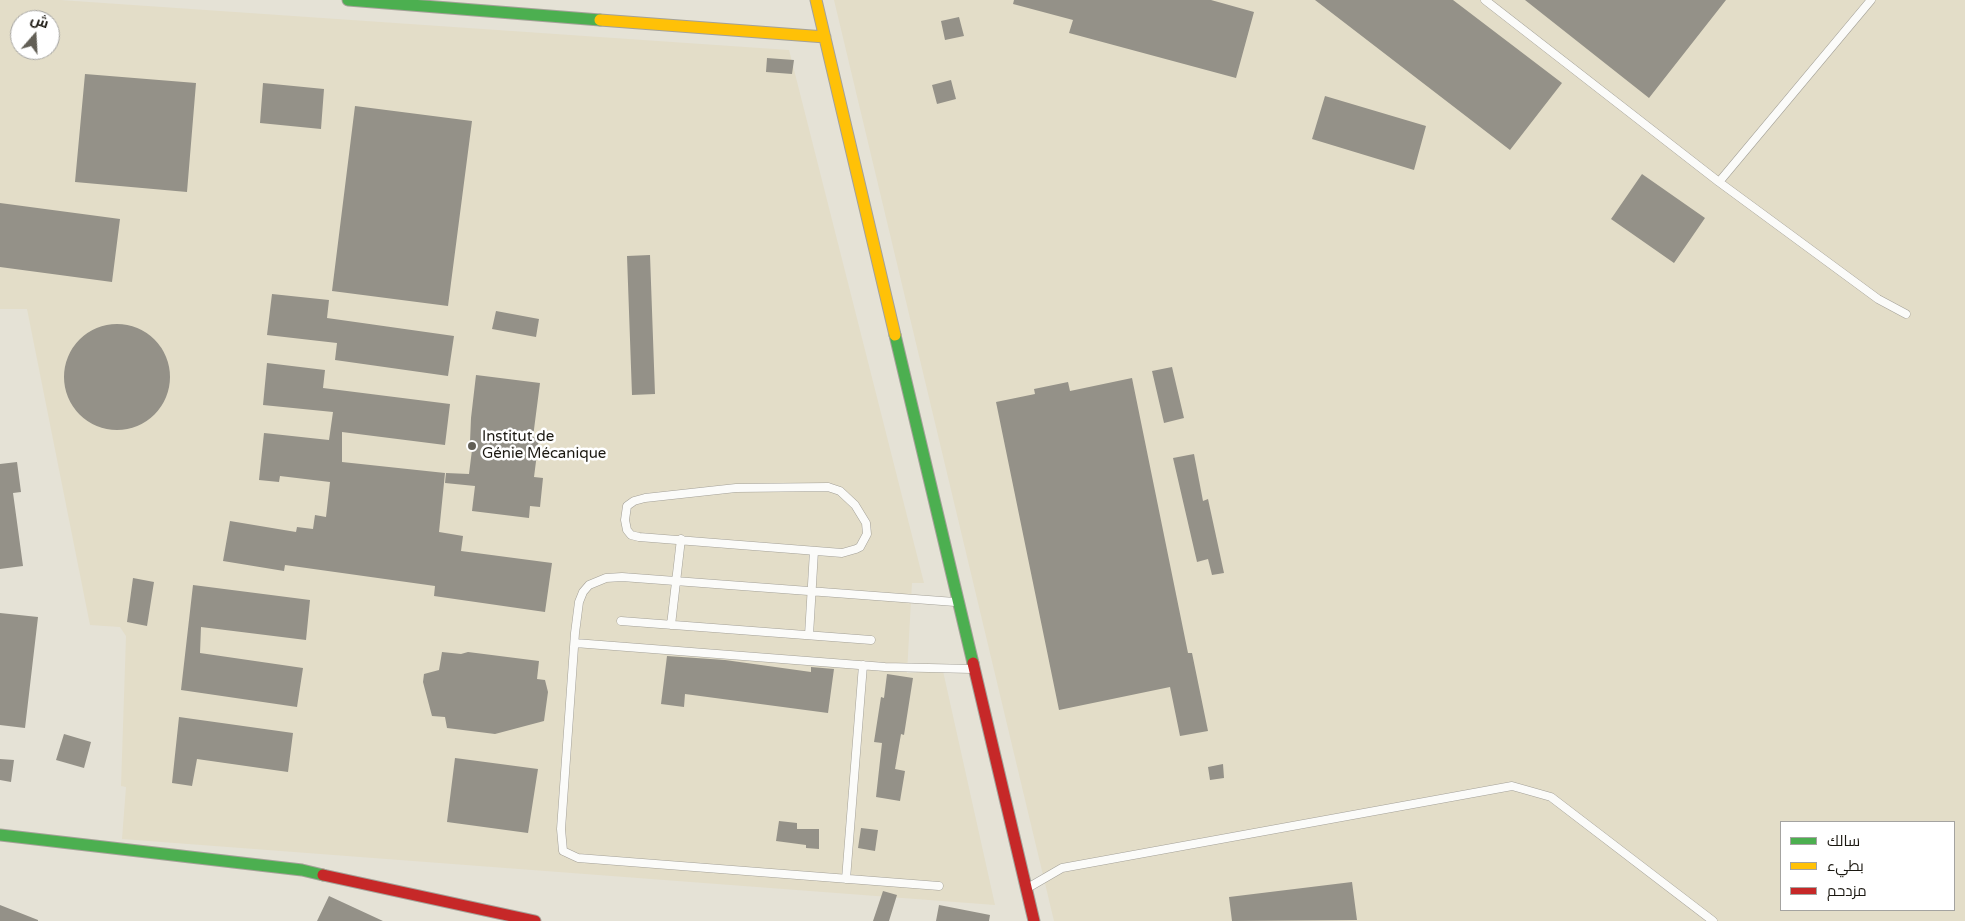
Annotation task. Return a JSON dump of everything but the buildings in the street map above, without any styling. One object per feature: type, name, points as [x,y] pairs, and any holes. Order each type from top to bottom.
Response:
[{"type":"street","points":[[348,0],[825,37]]},
{"type":"street","points":[[816,0],[1034,921]]},
{"type":"street","points":[[0,835],[302,870],[535,921]]},
{"type":"lane","points":[[1485,0],[1719,182],[1878,299],[1906,314]]},
{"type":"lane","points":[[1719,182],[1871,0]]},
{"type":"lane","points":[[828,487],[840,491],[855,505],[866,523],[866,534],[860,547],[856,550],[842,553],[681,539],[631,535],[627,530],[625,520],[627,506],[634,501],[645,498],[736,488],[828,487]]},
{"type":"lane","points":[[671,625],[681,539]]},
{"type":"lane","points":[[809,635],[814,550]]},
{"type":"lane","points":[[939,886],[578,858],[563,851],[561,830],[579,602],[583,592],[589,585],[606,578],[622,577],[959,603]]},
{"type":"lane","points":[[622,621],[871,640]]},
{"type":"lane","points":[[575,643],[863,665],[975,670]]},
{"type":"lane","points":[[846,879],[863,665]]},
{"type":"lane","points":[[1027,888],[1062,868],[1512,786],[1551,797],[1713,921]]},
{"type":"shaded area","name":"Institut de Génie Mécanique","points":[[0,0],[60,0],[789,50],[924,583],[912,583],[907,673],[943,671],[995,905],[122,839],[126,787],[121,786],[126,636],[120,627],[90,625],[27,309],[0,309]]},
{"type":"shaded area","points":[[834,0],[1965,0],[1965,921],[1054,921]]},
{"type":"traffic: fast","points":[[348,0],[600,20]]},
{"type":"traffic: fast","points":[[895,335],[973,663]]},
{"type":"traffic: fast","points":[[0,835],[302,870],[323,875]]},
{"type":"traffic: slow","points":[[816,0],[895,335]]},
{"type":"traffic: slow","points":[[600,20],[825,37]]},
{"type":"traffic: jam","points":[[973,663],[1034,921]]},
{"type":"traffic: jam","points":[[323,875],[535,921]]},
{"type":"place","name":"Institut de Génie Mécanique","points":[[472,446]]}]
